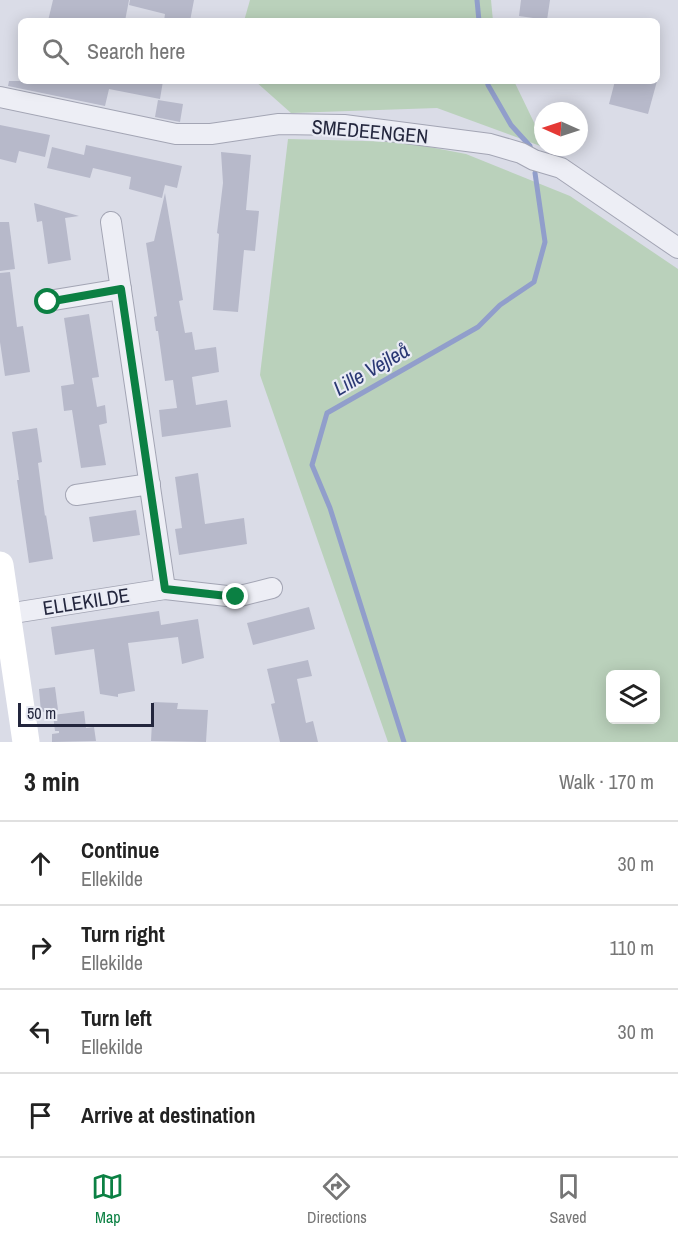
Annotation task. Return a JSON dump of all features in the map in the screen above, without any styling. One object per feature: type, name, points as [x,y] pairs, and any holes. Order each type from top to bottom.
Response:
[{"type":"street","name":"SMEDEENGEN","points":[[0,97],[176,134],[211,134],[279,124],[344,125],[490,144],[561,168],[678,248]]},
{"type":"street","points":[[111,222],[165,589]]},
{"type":"street","points":[[48,302],[121,289]]},
{"type":"street","points":[[76,495],[150,484]]},
{"type":"street","points":[[0,565],[26,742]]},
{"type":"street","name":"ELLEKILDE","points":[[7,614],[165,589],[236,597],[272,588]]},
{"type":"green space","points":[[250,0],[491,0],[493,18],[245,18]]},
{"type":"green space","points":[[258,84],[515,84],[534,122],[534,144],[437,108],[291,113]]},
{"type":"green space","points":[[288,139],[403,142],[466,154],[570,196],[678,269],[678,742],[388,742],[260,375]]},
{"type":"building","points":[[53,0],[129,0],[126,18],[49,18]]},
{"type":"building","points":[[130,0],[194,0],[191,18],[164,18],[165,14],[129,5]]},
{"type":"building","points":[[521,0],[550,0],[547,18],[519,16]]},
{"type":"building","points":[[9,81],[18,81],[18,84],[162,84],[160,99],[109,89],[105,106],[8,86]]},
{"type":"building","points":[[614,84],[656,84],[648,114],[609,104]]},
{"type":"building","points":[[158,100],[183,104],[180,122],[155,117]]},
{"type":"building","points":[[0,125],[50,135],[45,157],[19,151],[16,163],[0,159]]},
{"type":"building","points":[[86,145],[182,166],[177,188],[165,185],[162,198],[129,189],[131,177],[93,168],[90,178],[47,168],[52,147],[84,155]]},
{"type":"building","points":[[221,152],[251,155],[246,210],[259,211],[255,251],[244,250],[238,312],[213,310],[219,234],[217,233],[223,183]]},
{"type":"building","points":[[165,193],[183,300],[179,301],[185,333],[192,332],[195,350],[216,347],[219,372],[192,377],[196,405],[227,400],[231,427],[162,437],[159,410],[177,408],[173,380],[165,381],[154,317],[157,316],[146,243],[154,241]]},
{"type":"building","points":[[34,203],[79,216],[65,218],[71,260],[48,264],[42,221],[37,222]]},
{"type":"building","points":[[0,222],[9,222],[15,269],[0,271]]},
{"type":"building","points":[[10,272],[17,327],[23,326],[30,372],[5,376],[0,342],[0,273]]},
{"type":"building","points":[[89,314],[99,377],[92,378],[97,407],[105,405],[107,423],[99,425],[106,465],[81,468],[72,410],[64,411],[61,386],[74,384],[64,318]]},
{"type":"building","points":[[37,428],[42,462],[38,463],[53,559],[29,563],[12,432]]},
{"type":"building","points":[[198,473],[205,524],[244,518],[247,544],[179,555],[175,529],[182,528],[175,477]]},
{"type":"building","points":[[136,510],[140,535],[93,542],[89,517]]},
{"type":"building","points":[[309,607],[315,629],[253,645],[247,623]]},
{"type":"building","points":[[159,611],[161,625],[198,619],[204,658],[182,664],[178,637],[128,643],[135,691],[118,694],[118,697],[100,694],[94,649],[55,655],[51,627]]},
{"type":"building","points":[[308,660],[312,676],[297,679],[306,723],[313,721],[318,742],[280,742],[271,704],[275,703],[267,669]]},
{"type":"building","points":[[55,687],[58,710],[41,712],[39,689]]},
{"type":"building","points":[[153,702],[178,703],[177,709],[208,710],[206,742],[151,741]]},
{"type":"building","points":[[84,711],[86,728],[94,727],[96,741],[52,742],[52,734],[59,733],[55,731],[53,715]]},
{"type":"waterway","name":"Lille Vejleå","points":[[477,0],[479,18]]},
{"type":"waterway","name":"Lille Vejleå","points":[[488,84],[511,125],[530,146],[532,154]]},
{"type":"waterway","name":"Lille Vejleå","points":[[404,742],[330,508],[312,465],[327,413],[478,327],[500,305],[534,282],[545,242],[535,173]]},
{"type":"route","points":[[48,302],[121,289],[165,589],[236,597]]}]
